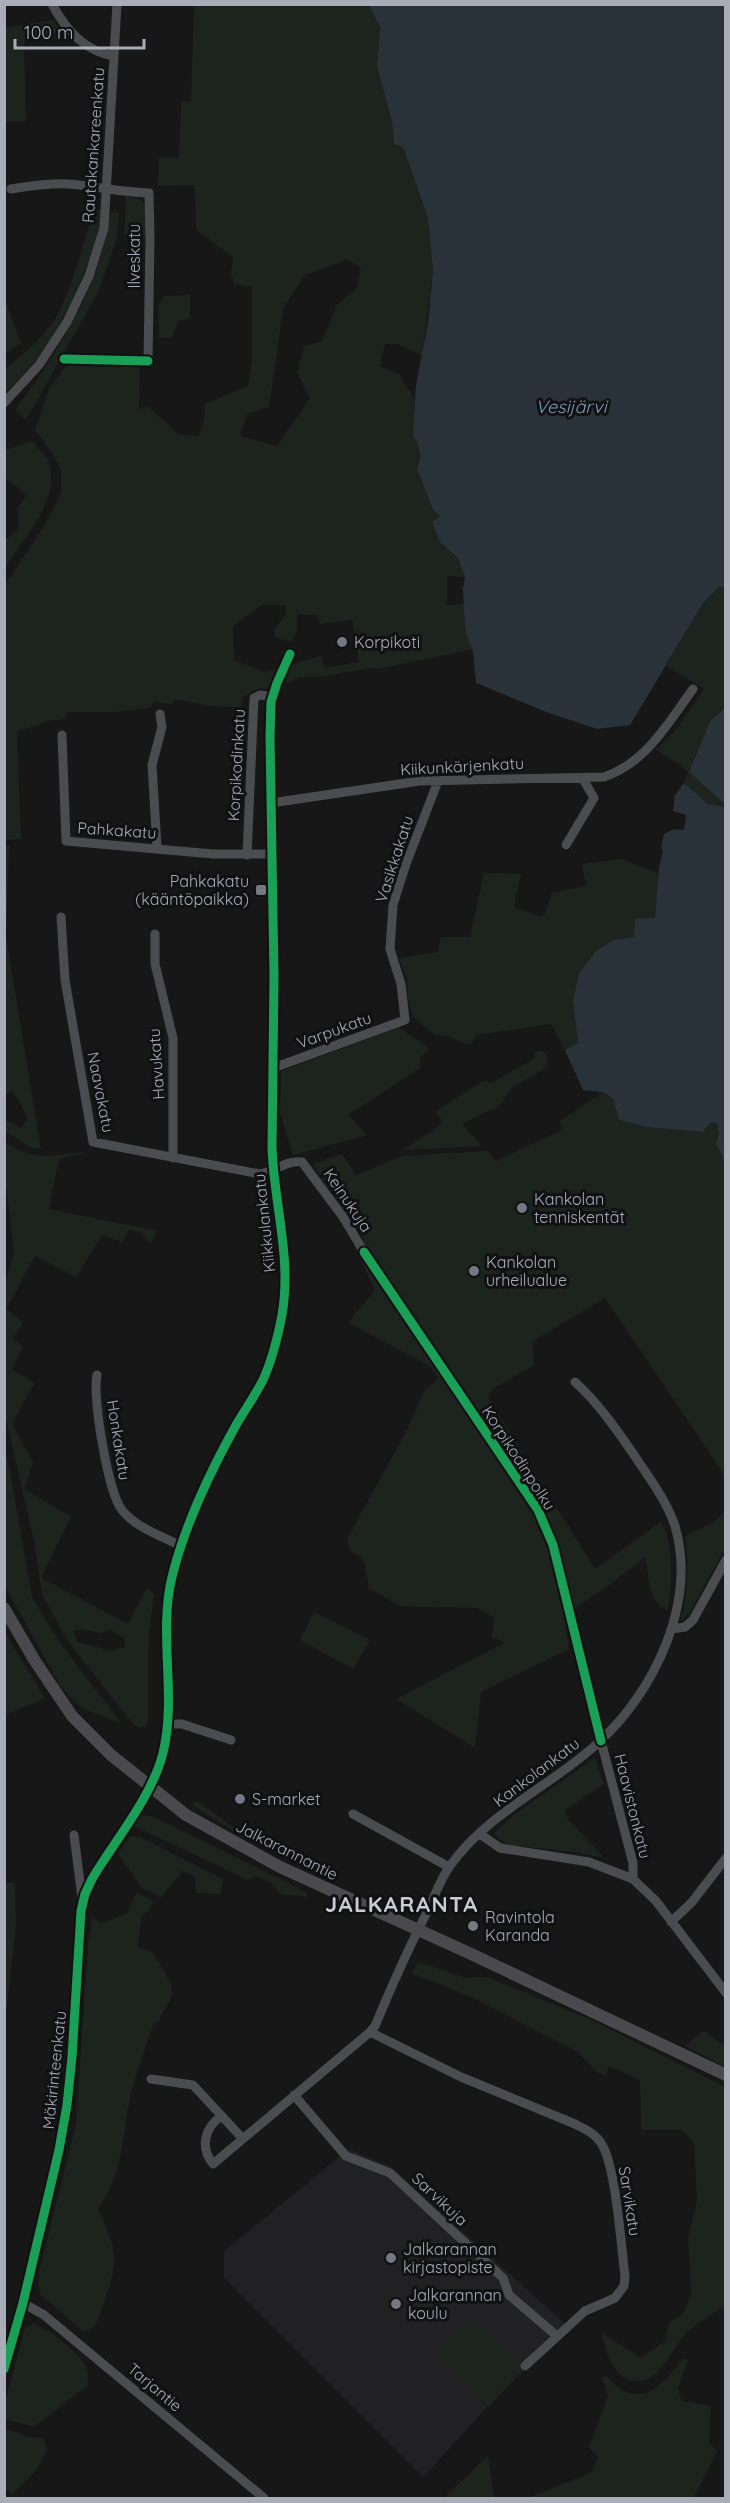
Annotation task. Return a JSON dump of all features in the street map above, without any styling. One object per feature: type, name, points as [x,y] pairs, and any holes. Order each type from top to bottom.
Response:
[{"type":"main road","name":"Jalkarannantie","points":[[4,1608],[35,1661],[72,1716],[92,1738],[186,1815],[234,1843],[726,2075]]},
{"type":"street","points":[[52,4],[63,24],[83,43],[101,53],[114,56]]},
{"type":"street","name":"Rautakankareenkatu","points":[[4,404],[39,365],[68,322],[89,276],[104,228],[117,4]]},
{"type":"street","points":[[11,189],[45,184],[69,184],[107,190]]},
{"type":"street","name":"Ilveskatu","points":[[107,190],[149,193],[148,361]]},
{"type":"street","name":"Kiikkulankatu","points":[[149,1787],[163,1753],[170,1598],[172,1578],[181,1546],[202,1493],[263,1379],[282,1317],[285,1255],[273,1172],[270,737],[271,702],[290,654]]},
{"type":"street","name":"Kiikunkärjenkatu","points":[[271,804],[420,781],[604,777],[620,772],[642,757],[693,688]]},
{"type":"street","name":"Korpikodinkatu","points":[[247,855],[254,698],[260,695],[267,696],[271,702]]},
{"type":"street","points":[[157,847],[152,765],[162,727],[160,714]]},
{"type":"street","name":"Pahkakatu","points":[[62,735],[66,841],[157,847],[190,852],[271,854]]},
{"type":"street","points":[[566,844],[604,777]]},
{"type":"street","points":[[584,779],[594,798]]},
{"type":"street","name":"Vasikkakatu","points":[[405,1020],[401,984],[390,950],[393,905],[438,781]]},
{"type":"street","name":"Naavakatu","points":[[62,917],[65,980],[93,1142],[261,1174]]},
{"type":"street","name":"Havukatu","points":[[155,934],[155,964],[172,1038],[173,1158]]},
{"type":"street","name":"Varpukatu","points":[[273,1068],[405,1020]]},
{"type":"street","name":"Keinukuja","points":[[261,1174],[273,1172],[283,1164],[291,1162],[306,1164],[364,1252]]},
{"type":"street","name":"Honkakatu","points":[[97,1375],[95,1383],[99,1413],[111,1489],[117,1503],[134,1521],[181,1546]]},
{"type":"street","name":"Kankolankatu","points":[[418,1930],[449,1866],[480,1834],[511,1808],[572,1766],[601,1741],[630,1707],[659,1660],[672,1629],[680,1590],[680,1556],[675,1526],[664,1501],[618,1432],[595,1400],[575,1382]]},
{"type":"street","points":[[672,1629],[685,1627],[693,1620],[726,1560]]},
{"type":"street","points":[[166,1724],[182,1724],[231,1740]]},
{"type":"street","name":"Haavistonkatu","points":[[601,1741],[633,1863],[633,1879]]},
{"type":"street","name":"Mäkirinteenkatu","points":[[4,2369],[23,2303],[59,2150],[67,2105],[83,1903],[92,1879],[149,1787]]},
{"type":"street","points":[[353,1814],[449,1866]]},
{"type":"street","points":[[480,1834],[500,1848],[589,1862],[633,1879],[656,1901],[726,1993]]},
{"type":"street","points":[[74,1835],[83,1903]]},
{"type":"street","points":[[671,1922],[692,1902],[726,1858]]},
{"type":"street","points":[[222,2116],[208,2130],[206,2138],[207,2157],[213,2164],[370,2032],[375,2026],[418,1930]]},
{"type":"street","name":"Sarvikatu","points":[[370,2032],[461,2077],[575,2124],[592,2133],[601,2143],[612,2173],[625,2276],[624,2286],[615,2298],[585,2311],[525,2366]]},
{"type":"street","points":[[151,2079],[193,2085],[243,2139]]},
{"type":"street","name":"Sarvikuja","points":[[294,2095],[346,2156],[390,2173],[503,2278],[509,2295],[557,2336]]},
{"type":"street","name":"Tarjantie","points":[[23,2303],[44,2315],[264,2499]]},
{"type":"shaded area","points":[[194,5],[369,5],[380,27],[377,67],[392,121],[394,143],[403,147],[428,218],[433,270],[422,356],[398,344],[385,344],[380,366],[399,374],[415,401],[413,436],[418,442],[420,463],[440,516],[433,522],[440,542],[458,558],[465,577],[447,576],[447,605],[464,604],[465,630],[472,649],[379,669],[368,668],[321,677],[300,677],[273,689],[254,690],[243,698],[241,707],[211,706],[174,699],[172,705],[155,701],[149,708],[115,712],[69,712],[62,720],[52,720],[17,732],[21,839],[5,840],[5,585],[45,525],[61,493],[61,471],[53,454],[35,430],[49,389],[68,363],[140,364],[139,409],[148,406],[178,434],[198,436],[204,421],[205,404],[248,386],[252,361],[252,287],[234,283],[231,275],[233,257],[196,230],[195,185],[158,186],[159,157],[179,158],[181,102],[191,101]],"holes":[[[347,259],[361,268],[356,290],[337,305],[322,341],[304,346],[297,373],[310,398],[277,446],[240,436],[247,414],[269,407],[283,309],[304,276]],[[262,605],[286,605],[286,615],[274,629],[275,637],[290,642],[297,632],[297,614],[317,615],[320,624],[352,620],[359,662],[324,668],[321,656],[265,672],[234,660],[233,626]]]},
{"type":"shaded area","points":[[53,20],[61,31],[24,41],[26,121],[5,121],[5,28]]},
{"type":"shaded area","points":[[126,196],[142,200],[146,208],[146,235],[124,236]]},
{"type":"shaded area","points":[[94,209],[102,211],[90,258],[80,283],[38,357],[22,377],[5,392],[5,369],[42,336],[59,312],[74,274]]},
{"type":"shaded area","points":[[111,212],[119,213],[117,238],[98,292],[26,420],[15,410],[48,364],[75,317],[97,267]]},
{"type":"shaded area","points":[[190,295],[190,319],[179,320],[171,338],[159,338],[158,304],[165,296]]},
{"type":"shaded area","points":[[4,297],[21,343],[5,354],[4,354]]},
{"type":"shaded area","points":[[32,441],[47,459],[51,473],[51,487],[40,516],[5,568],[5,540],[19,529],[17,508],[27,495],[5,478],[5,450]]},
{"type":"shaded area","points":[[719,587],[725,588],[725,708],[710,721],[689,771],[725,804],[725,807],[708,804],[684,783],[688,771],[656,749],[677,729],[704,689],[666,666],[703,603]]},
{"type":"shaded area","points":[[9,846],[6,937],[41,1149],[30,1147],[5,1131],[5,1120],[22,1128],[28,1118],[13,1091],[5,1094],[4,848]]},
{"type":"shaded area","points":[[622,859],[657,873],[659,889],[655,919],[634,937],[614,940],[597,950],[579,973],[573,1001],[578,1043],[565,1050],[551,1024],[477,1035],[472,1043],[465,1044],[449,1036],[435,1035],[413,1017],[408,999],[407,979],[399,958],[438,952],[441,937],[470,937],[484,873],[521,874],[514,907],[543,917],[552,893],[586,886],[582,864]]},
{"type":"shaded area","points":[[399,1027],[430,1049],[420,1057],[420,1068],[348,1115],[367,1135],[293,1155],[280,1113],[281,1071]]},
{"type":"shaded area","points":[[541,1050],[547,1056],[548,1067],[513,1087],[499,1106],[462,1124],[482,1146],[403,1150],[439,1126],[442,1121],[435,1112],[484,1080],[491,1083],[534,1059],[535,1052]]},
{"type":"shaded area","points":[[603,1092],[613,1099],[619,1120],[647,1127],[703,1132],[710,1123],[717,1123],[719,1134],[716,1143],[726,1162],[725,1476],[605,1298],[532,1342],[534,1365],[493,1389],[488,1397],[595,1569],[661,1522],[670,1553],[669,1600],[667,1610],[655,1600],[650,1587],[645,1557],[612,1583],[564,1615],[569,1649],[481,1692],[475,1748],[396,1699],[504,1643],[491,1636],[495,1618],[477,1608],[400,1606],[369,1588],[364,1560],[350,1551],[347,1539],[407,1430],[425,1390],[439,1378],[430,1366],[348,1323],[375,1290],[354,1246],[364,1240],[313,1164],[342,1154],[356,1175],[402,1156],[487,1151],[496,1161],[562,1130],[560,1121]]},
{"type":"shaded area","points":[[4,1142],[27,1153],[44,1156],[87,1152],[59,1159],[49,1209],[157,1231],[151,1243],[147,1241],[143,1233],[136,1231],[129,1230],[122,1242],[102,1235],[76,1277],[35,1256],[6,1309],[23,1322],[13,1339],[23,1347],[12,1369],[34,1383],[12,1424],[33,1462],[24,1489],[71,1517],[41,1578],[128,1624],[147,1588],[154,1594],[148,1646],[148,1720],[147,1726],[140,1728],[132,1723],[67,1640],[42,1594],[34,1541],[5,1414],[5,1285],[14,1252],[5,1177]],"holes":[[[80,1629],[101,1633],[109,1629],[125,1639],[125,1647],[111,1651],[78,1642],[73,1631]]]},
{"type":"shaded area","points":[[4,1449],[10,1471],[32,1597],[58,1640],[121,1723],[88,1711],[76,1703],[61,1687],[5,1586]]},
{"type":"shaded area","points":[[725,1511],[725,1549],[691,1610],[681,1622],[687,1580],[685,1536],[712,1523]]},
{"type":"shaded area","points":[[314,1612],[370,1640],[353,1669],[300,1640]]},
{"type":"shaded area","points":[[4,1631],[45,1698],[5,1715],[4,1715]]},
{"type":"shaded area","points":[[595,1758],[604,1784],[565,1810],[568,1819],[604,1858],[575,1852],[507,1845],[494,1834],[512,1816]]},
{"type":"shaded area","points":[[193,1802],[199,1802],[232,1826],[316,1867],[317,1871],[247,1840],[194,1806]]},
{"type":"shaded area","points":[[140,1814],[154,1817],[306,1892],[308,1897],[280,1894],[270,1882],[255,1876],[248,1880],[132,1825]]},
{"type":"shaded area","points":[[130,1836],[140,1837],[223,1879],[221,1894],[196,1893],[195,1877],[183,1871],[161,1897],[142,1888],[118,1854]]},
{"type":"shaded area","points":[[5,1883],[15,1883],[16,1925],[5,2023]]},
{"type":"shaded area","points":[[137,1892],[154,1902],[141,1919],[138,1947],[153,1953],[171,1983],[172,1995],[158,2022],[154,2023],[131,2094],[118,2167],[107,2194],[98,2208],[112,2245],[114,2265],[108,2292],[95,2327],[84,2332],[41,2295],[38,2285],[39,2272],[76,2125],[88,1945],[92,1918],[102,1923],[126,1914]]},
{"type":"shaded area","points":[[419,1962],[466,1978],[487,1977],[592,2020],[725,2087],[725,2306],[687,2332],[664,2364],[648,2379],[638,2382],[621,2375],[610,2360],[602,2333],[641,2358],[665,2341],[669,2323],[684,2313],[691,2294],[688,2237],[697,2201],[694,2143],[682,2130],[641,2130],[640,2080],[609,2066],[606,2075],[597,2072],[578,2052],[471,1997],[411,1973]]},
{"type":"shaded area","points":[[704,2031],[725,2045],[725,2067],[685,2046]]},
{"type":"shaded area","name":"Jalkarannan koulu","points":[[349,2149],[390,2166],[572,2330],[525,2366],[423,2477],[224,2278],[224,2251]]},
{"type":"shaded area","points":[[471,2319],[524,2370],[488,2407],[435,2356]]},
{"type":"shaded area","points":[[34,2323],[74,2351],[85,2364],[88,2385],[34,2427],[5,2419],[4,2407],[25,2328]]},
{"type":"shaded area","points":[[682,2359],[688,2360],[678,2388],[682,2401],[711,2406],[709,2443],[717,2450],[694,2498],[527,2498],[591,2473],[598,2457],[589,2447],[608,2396],[602,2377],[607,2376],[628,2393],[648,2392],[658,2387],[675,2370]]},
{"type":"shaded area","points":[[5,2429],[29,2437],[43,2438],[47,2449],[38,2468],[12,2495],[5,2488]]},
{"type":"shaded area","points":[[488,2456],[494,2498],[445,2497]]},
{"type":"water","name":"Vesijärvi","points":[[369,5],[725,5],[725,588],[719,587],[703,603],[630,725],[597,729],[549,713],[476,683],[473,652],[465,630],[463,589],[465,577],[458,558],[440,542],[432,522],[440,516],[433,509],[417,469],[420,452],[413,436],[416,385],[428,323],[433,270],[428,218],[403,147],[394,144],[392,121],[377,67],[380,27]]},
{"type":"water","points":[[725,708],[725,804],[689,772],[710,721]]},
{"type":"water","points":[[684,783],[708,804],[725,807],[725,1162],[716,1143],[719,1134],[717,1123],[710,1123],[703,1132],[647,1127],[619,1120],[613,1099],[603,1092],[583,1090],[565,1050],[578,1043],[573,1001],[579,973],[597,950],[614,940],[634,937],[635,919],[655,918],[664,834],[674,829],[684,830],[686,815],[673,811],[675,795]]},
{"type":"cycle path","points":[[64,359],[148,361]]},
{"type":"cycle path","points":[[4,2369],[23,2303],[59,2150],[67,2105],[81,1911],[85,1894],[92,1879],[142,1802],[158,1769],[167,1731],[168,1599],[177,1557],[207,1481],[263,1380],[282,1315],[285,1294],[284,1252],[272,1148],[274,976],[270,737],[271,702],[290,654]]},
{"type":"cycle path","name":"Korpikodinpolku","points":[[364,1252],[538,1510],[553,1545],[601,1741]]},
{"type":"place","name":"Korpikoti","points":[[342,642]]},
{"type":"place","name":"Pahkakatu (kääntöpaikka)","points":[[261,890]]},
{"type":"place","name":"Kankolan tenniskentät","points":[[522,1208]]},
{"type":"place","name":"Kankolan urheilualue","points":[[474,1271]]},
{"type":"place","name":"S-market","points":[[240,1799]]},
{"type":"place","name":"Ravintola Karanda","points":[[473,1926]]},
{"type":"place","name":"Jalkarannan kirjastopiste","points":[[391,2258]]},
{"type":"place","name":"Jalkarannan koulu","points":[[396,2304]]},
{"type":"district","name":"JALKARANTA","points":[[402,1904]]}]
